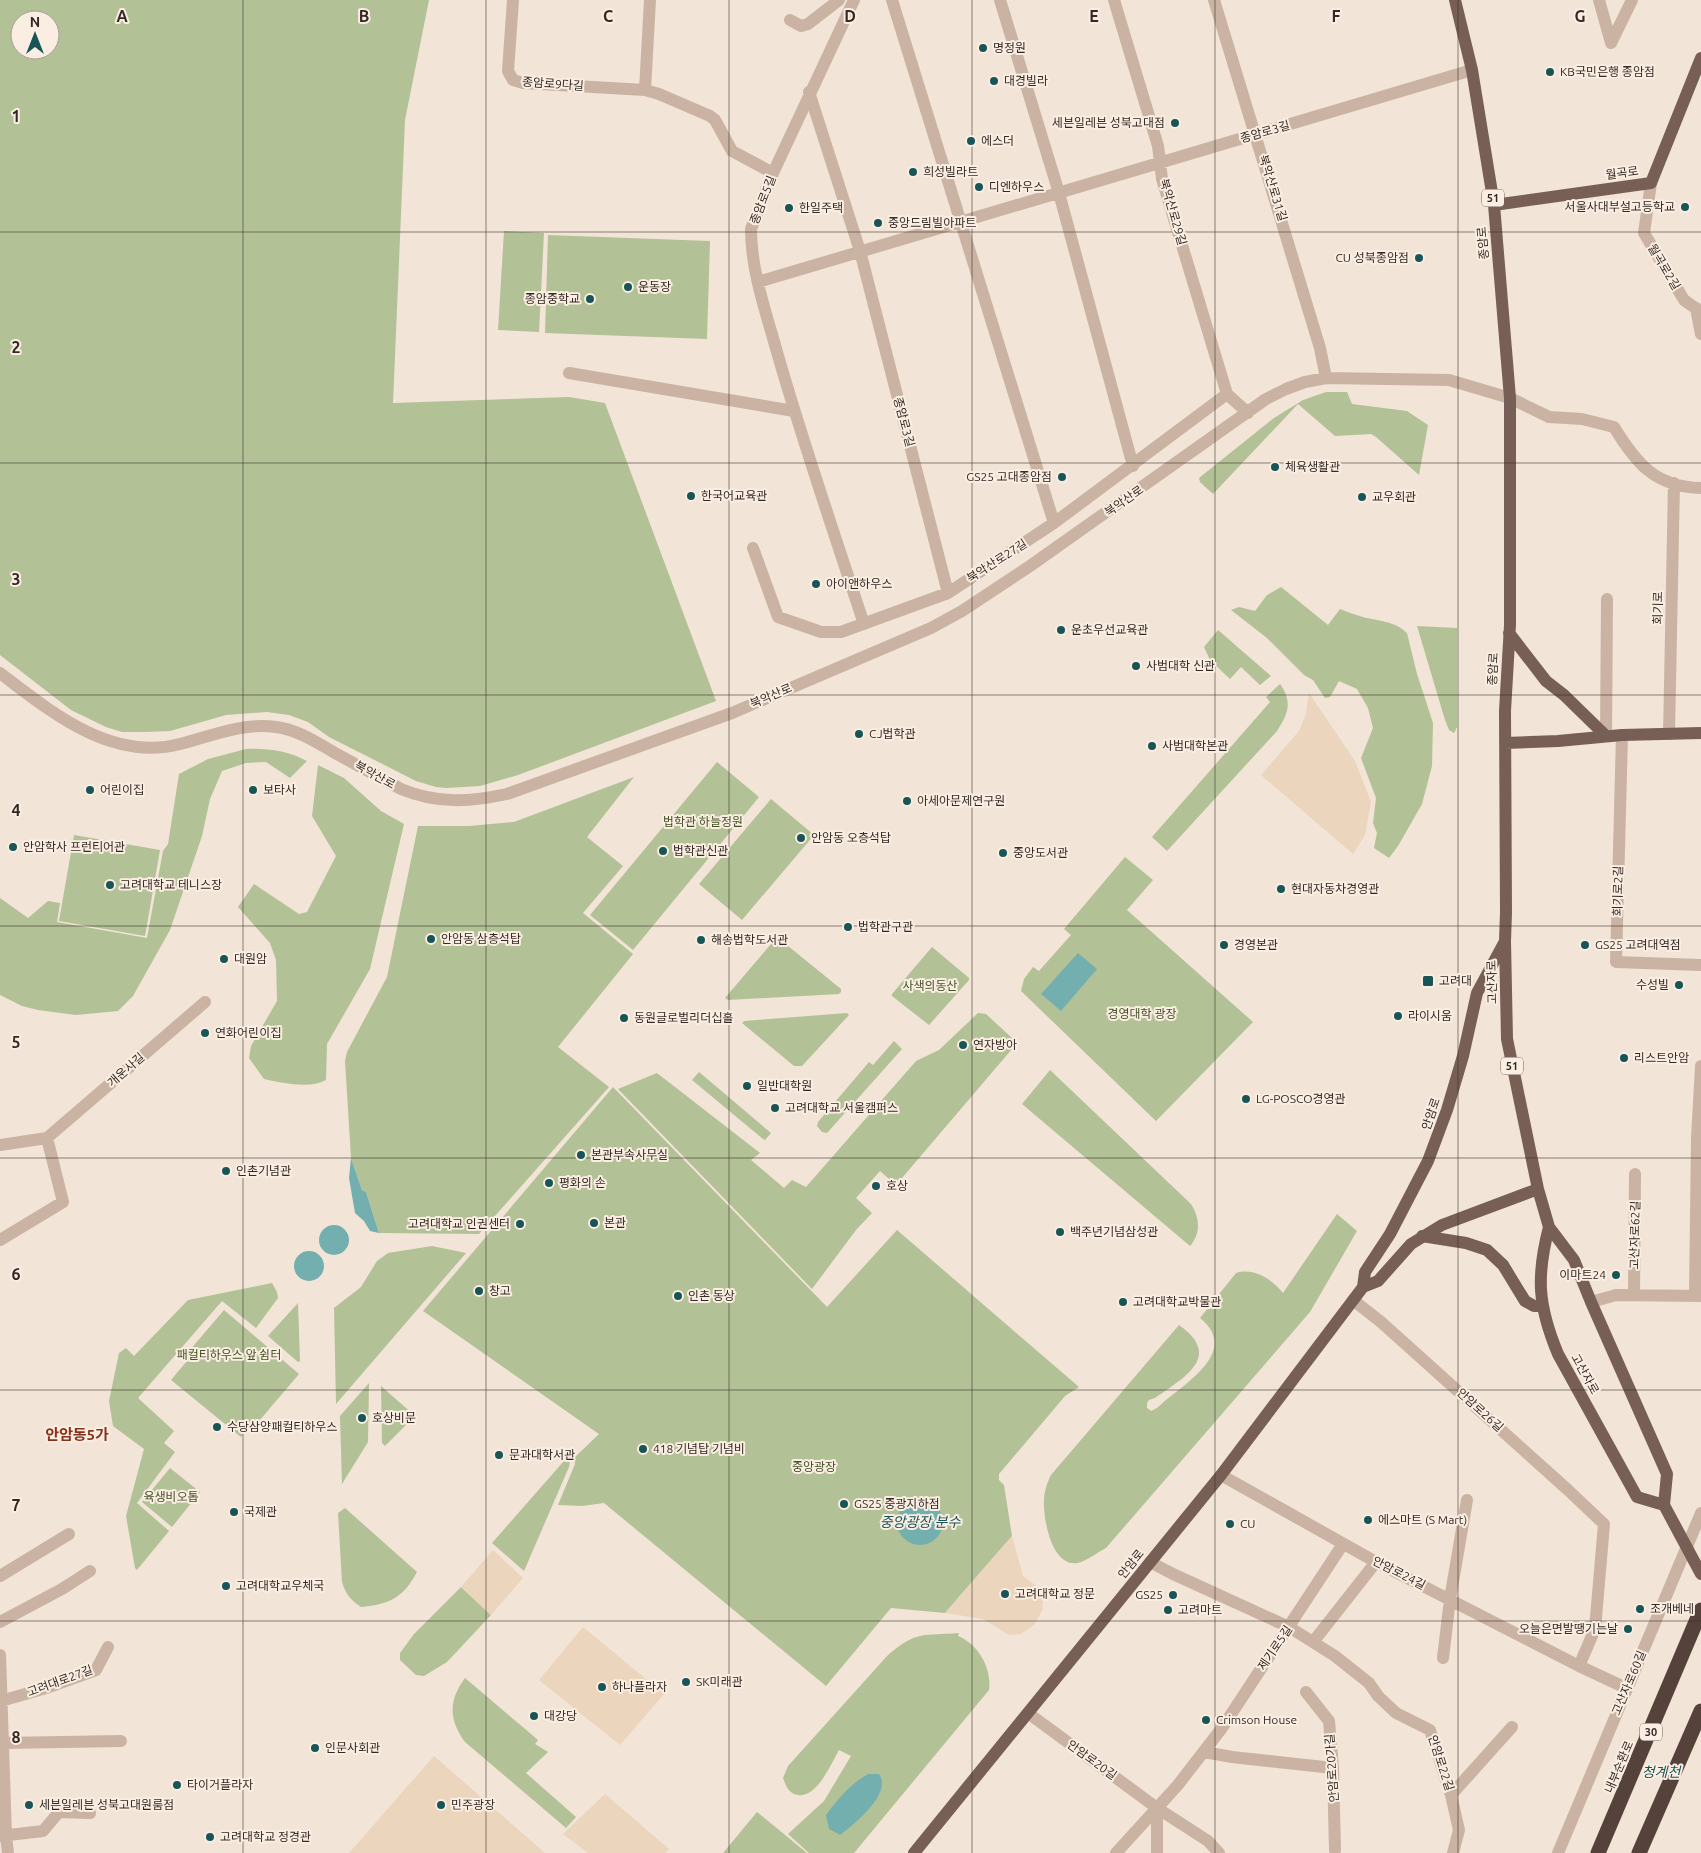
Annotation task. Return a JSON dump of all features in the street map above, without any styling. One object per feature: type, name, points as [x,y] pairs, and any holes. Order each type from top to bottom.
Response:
[{"type":"highway","name":"내부순환로","points":[[1598,1853],[1701,1610]]},
{"type":"highway","points":[[1639,1853],[1701,1711]]},
{"type":"main road","name":"종암로","points":[[1455,0],[1472,70],[1494,205],[1510,398],[1509,633],[1505,711],[1506,912],[1504,941]]},
{"type":"main road","name":"월곡로","points":[[1494,205],[1650,183],[1701,58]]},
{"type":"main road","points":[[1509,633],[1546,681],[1564,695],[1606,736]]},
{"type":"main road","points":[[1505,743],[1558,741],[1622,735],[1701,733]]},
{"type":"main road","name":"고산자로","points":[[1504,941],[1508,1040],[1513,1074],[1548,1227],[1574,1260],[1590,1302],[1667,1474],[1664,1505],[1637,1497],[1558,1354],[1550,1334],[1543,1306],[1540,1268],[1548,1227]]},
{"type":"main road","name":"안암로","points":[[1363,1288],[1365,1272],[1394,1227],[1428,1161],[1448,1110],[1477,993],[1504,941]]},
{"type":"main road","name":"안암로","points":[[914,1853],[1221,1476],[1363,1288],[1378,1281],[1407,1249],[1422,1236],[1459,1218],[1538,1189]]},
{"type":"main road","points":[[1422,1236],[1441,1241],[1466,1243],[1487,1250],[1503,1264],[1526,1301],[1534,1306],[1543,1306]]},
{"type":"main road","points":[[1664,1505],[1701,1574]]},
{"type":"street","name":"종암로9다길","points":[[513,0],[508,71],[513,80],[523,83],[644,90],[659,94],[710,116],[715,120],[732,151],[773,173]]},
{"type":"street","points":[[644,90],[650,0]]},
{"type":"street","points":[[790,20],[801,26],[808,24],[839,0]]},
{"type":"street","name":"종암로5길","points":[[854,0],[809,92],[773,173],[751,229],[752,249],[758,282],[794,411],[864,624]]},
{"type":"street","points":[[892,0],[1054,524]]},
{"type":"street","points":[[1000,0],[1058,193],[1133,466]]},
{"type":"street","name":"북악산로29길","points":[[1114,0],[1158,146],[1162,179],[1227,394]]},
{"type":"street","name":"북악산로31길","points":[[1214,0],[1320,348],[1326,378]]},
{"type":"street","points":[[1599,0],[1611,43],[1632,0]]},
{"type":"street","name":"종암로3길","points":[[758,282],[1472,70]]},
{"type":"street","name":"종암로3길","points":[[809,92],[860,251],[948,593]]},
{"type":"street","name":"월곡로2길","points":[[1650,183],[1644,233],[1684,300],[1699,310]]},
{"type":"street","points":[[1699,310],[1701,334]]},
{"type":"street","points":[[569,373],[794,411]]},
{"type":"street","name":"북악산로","points":[[0,673],[63,719],[99,738],[123,745],[162,748],[230,730],[274,726],[302,734],[401,789],[418,796],[443,800],[469,801],[507,794],[732,713],[931,628],[962,611],[1030,566],[1266,399],[1286,389],[1305,382],[1326,378],[1449,380],[1510,398]]},
{"type":"street","points":[[1227,394],[1248,413]]},
{"type":"street","name":"북악산로27길","points":[[753,548],[778,618],[821,632],[841,632],[948,593],[1054,524],[1227,394]]},
{"type":"street","points":[[1510,398],[1549,417],[1582,419],[1614,427],[1630,454],[1656,477],[1686,488],[1701,488]]},
{"type":"street","name":"회기로","points":[[1669,734],[1674,483]]},
{"type":"street","points":[[1606,736],[1607,599]]},
{"type":"street","name":"회기로2길","points":[[1622,735],[1616,962],[1701,965]]},
{"type":"street","name":"개운사길","points":[[47,1138],[205,1002]]},
{"type":"street","points":[[1590,1302],[1616,1296],[1698,1296],[1697,1147],[1701,1066]]},
{"type":"street","points":[[0,1145],[47,1138],[63,1202],[0,1240]]},
{"type":"street","name":"고산자로62길","points":[[1634,1296],[1636,1174]]},
{"type":"street","name":"안암로26길","points":[[1353,1300],[1381,1322],[1604,1524],[1595,1629],[1579,1666]]},
{"type":"street","name":"안암로24길","points":[[1221,1476],[1376,1562],[1579,1666],[1626,1688]]},
{"type":"street","points":[[1443,1658],[1450,1599],[1467,1500]]},
{"type":"street","name":"고산자로60길","points":[[1558,1853],[1701,1513]]},
{"type":"street","points":[[0,1576],[69,1534]]},
{"type":"street","name":"제기로5길","points":[[1116,1853],[1177,1786],[1222,1728],[1344,1544]]},
{"type":"street","name":"안암로22길","points":[[1150,1562],[1289,1627],[1335,1656],[1370,1683],[1378,1696],[1396,1713],[1430,1730],[1451,1795],[1459,1830],[1453,1853]]},
{"type":"street","points":[[1313,1642],[1376,1562]]},
{"type":"street","points":[[0,1622],[62,1589],[90,1571]]},
{"type":"street","name":"고려대로27길","points":[[2,1700],[46,1688],[96,1670],[108,1648]]},
{"type":"street","points":[[0,1655],[3,1743],[3,1836],[8,1853]]},
{"type":"street","name":"안암로20가길","points":[[1306,1692],[1329,1721],[1333,1768],[1335,1850]]},
{"type":"street","name":"안암로20길","points":[[1028,1713],[1157,1808],[1208,1841],[1219,1853]]},
{"type":"street","points":[[1451,1795],[1512,1727]]},
{"type":"street","points":[[3,1743],[121,1741]]},
{"type":"street","points":[[1204,1752],[1232,1757],[1333,1768]]},
{"type":"street","points":[[1157,1808],[1157,1853]]},
{"type":"street","points":[[3,1836],[43,1831],[59,1812],[90,1813]]},
{"type":"green space","points":[[0,0],[429,0],[405,120],[393,403],[569,397],[605,403],[716,701],[518,775],[480,786],[446,788],[416,781],[329,737],[308,722],[289,715],[267,712],[226,715],[170,731],[122,732],[106,727],[71,710],[0,655]]},
{"type":"green space","points":[[504,231],[544,233],[539,332],[498,330]]},
{"type":"green space","name":"운동장","points":[[548,235],[710,241],[707,339],[545,333]]},
{"type":"green space","points":[[1326,392],[1347,392],[1352,404],[1407,411],[1428,425],[1419,475],[1371,434],[1335,436],[1298,404],[1213,494],[1200,482],[1199,478],[1274,418],[1303,400]]},
{"type":"green space","points":[[1281,587],[1328,625],[1340,609],[1392,624],[1407,633],[1417,674],[1433,723],[1432,766],[1422,804],[1389,858],[1374,848],[1377,833],[1373,823],[1376,798],[1361,758],[1373,728],[1368,708],[1357,689],[1339,681],[1330,697],[1325,698],[1313,680],[1304,675],[1267,638],[1231,610],[1239,607],[1255,611],[1267,595]]},
{"type":"green space","points":[[1417,626],[1457,628],[1457,727],[1454,733],[1449,730],[1445,720]]},
{"type":"green space","points":[[1218,630],[1271,676],[1260,685],[1241,667],[1230,679],[1210,660],[1204,647]]},
{"type":"green space","points":[[1280,684],[1287,697],[1288,708],[1277,731],[1167,851],[1152,837],[1270,702],[1266,697]]},
{"type":"green space","points":[[246,749],[278,751],[307,761],[290,778],[266,762],[246,763],[222,771],[210,799],[202,836],[170,930],[133,996],[118,1011],[76,1015],[38,1010],[22,1006],[0,995],[0,898],[28,918],[48,901],[60,903],[57,922],[147,938],[163,851],[168,844],[179,774],[208,759]]},
{"type":"green space","name":"법학관 하늘정원","points":[[717,762],[759,797],[633,950],[590,915]]},
{"type":"green space","points":[[318,765],[344,778],[381,811],[404,824],[370,969],[327,1044],[326,1080],[304,1085],[264,1079],[249,1058],[251,1046],[277,1001],[276,960],[270,943],[238,907],[254,884],[299,914],[307,912],[336,856],[312,816]]},
{"type":"green space","points":[[634,777],[587,837],[623,866],[583,913],[633,954],[558,1047],[609,1087],[479,1234],[379,1233],[366,1192],[362,1190],[351,1158],[345,1061],[347,1052],[387,977],[418,826],[469,826],[514,822]]},
{"type":"green space","points":[[771,799],[814,835],[742,920],[699,884]]},
{"type":"green space","name":"고려대학교 테니스장","points":[[74,835],[160,850],[145,936],[59,921]]},
{"type":"green space","name":"경영대학 광장","points":[[1125,857],[1153,880],[1127,910],[1253,1022],[1156,1121],[1021,991],[1024,979],[1033,967],[1039,971],[1071,935],[1064,929]]},
{"type":"green space","points":[[777,937],[841,989],[841,992],[839,994],[728,1000],[725,998]]},
{"type":"green space","name":"사색의동산","points":[[932,947],[969,980],[929,1025],[892,996],[892,994]]},
{"type":"green space","points":[[847,1013],[849,1015],[802,1066],[794,1066],[742,1023],[744,1021]]},
{"type":"green space","points":[[978,1013],[986,1014],[1012,1038],[1014,1043],[1012,1049],[896,1185],[880,1171],[856,1198],[872,1213],[856,1230],[812,1289],[618,1089],[657,1073],[760,1153],[751,1160],[784,1188],[792,1180],[806,1187],[916,1061],[939,1050]]},
{"type":"green space","points":[[894,1041],[902,1049],[827,1133],[822,1132],[817,1126],[818,1122],[869,1062],[873,1065]]},
{"type":"green space","points":[[1050,1070],[1191,1204],[1198,1220],[1198,1231],[1190,1246],[1022,1104]]},
{"type":"green space","points":[[699,1072],[771,1133],[765,1140],[692,1080]]},
{"type":"green space","name":"중앙광장","points":[[613,1087],[827,1307],[897,1230],[1079,1387],[1065,1396],[999,1474],[999,1480],[1004,1485],[1012,1536],[945,1613],[891,1608],[826,1686],[604,1503],[582,1506],[558,1505],[575,1464],[574,1458],[599,1434],[423,1311]]},
{"type":"green space","points":[[1337,1214],[1357,1231],[1310,1312],[1106,1548],[1078,1563],[1069,1563],[1062,1558],[1051,1541],[1045,1519],[1045,1494],[1051,1475],[1179,1325],[1192,1337],[1198,1347],[1199,1357],[1187,1375],[1155,1398],[1149,1400],[1147,1408],[1151,1411],[1192,1379],[1211,1356],[1215,1344],[1211,1331],[1200,1318],[1236,1273],[1256,1273],[1268,1279],[1283,1293]]},
{"type":"green space","points":[[432,1246],[466,1253],[336,1404],[334,1308],[361,1287],[377,1261],[388,1253]]},
{"type":"green space","points":[[272,1283],[278,1298],[256,1328],[222,1301],[138,1398],[174,1431],[164,1443],[175,1452],[137,1503],[169,1531],[137,1570],[135,1568],[126,1516],[144,1449],[113,1426],[109,1401],[119,1353],[126,1348],[134,1356],[188,1300]]},
{"type":"green space","points":[[298,1303],[300,1361],[298,1362],[268,1336]]},
{"type":"green space","name":"패컬티하우스 앞 쉼터","points":[[224,1310],[299,1374],[259,1421],[256,1419],[241,1437],[171,1380],[187,1361],[184,1357]]},
{"type":"green space","points":[[369,1383],[368,1442],[342,1484],[340,1416]]},
{"type":"green space","points":[[381,1386],[415,1416],[385,1446],[382,1443]]},
{"type":"green space","points":[[571,1453],[569,1467],[524,1571],[492,1543]]},
{"type":"green space","name":"육생비오톱","points":[[170,1468],[200,1492],[172,1527],[142,1502]]},
{"type":"green space","points":[[345,1508],[417,1572],[401,1594],[395,1598],[380,1604],[361,1607],[347,1594],[342,1582],[338,1513]]},
{"type":"green space","points":[[461,1587],[491,1615],[447,1662],[424,1676],[416,1675],[400,1660],[400,1653],[414,1634]]},
{"type":"green space","points":[[959,1633],[958,1636],[972,1645],[986,1665],[989,1690],[854,1853],[809,1853],[788,1834],[824,1801],[851,1756],[839,1750],[823,1779],[805,1795],[795,1794],[787,1787],[783,1778],[788,1766],[888,1655],[898,1647],[906,1641],[921,1636]]},
{"type":"green space","points":[[465,1678],[538,1740],[535,1744],[548,1752],[526,1773],[576,1817],[566,1828],[465,1742],[453,1718],[453,1703],[459,1686]]},
{"type":"green space","points":[[757,1812],[807,1853],[723,1853]]},
{"type":"shaded area","points":[[1309,693],[1355,761],[1371,802],[1365,835],[1353,854],[1261,775],[1299,731],[1306,714]]},
{"type":"shaded area","points":[[1012,1536],[1023,1576],[1039,1588],[1042,1594],[1043,1609],[1034,1625],[1021,1634],[1009,1635],[983,1619],[945,1613]]},
{"type":"shaded area","points":[[493,1550],[523,1578],[491,1615],[461,1587]]},
{"type":"shaded area","name":"하나플라자","points":[[583,1627],[664,1694],[620,1745],[539,1680]]},
{"type":"shaded area","name":"민주광장","points":[[434,1756],[545,1853],[349,1853]]},
{"type":"shaded area","points":[[605,1794],[669,1849],[665,1853],[588,1853],[563,1834]]},
{"type":"water","points":[[1078,953],[1097,969],[1061,1011],[1041,994]]},
{"type":"water","points":[[351,1158],[362,1190],[366,1192],[379,1233],[370,1231],[364,1221],[355,1213],[349,1178]]},
{"type":"water","points":[[334,1225],[345,1229],[349,1240],[345,1251],[334,1255],[323,1251],[319,1240],[323,1229]]},
{"type":"water","points":[[309,1251],[320,1255],[324,1266],[320,1277],[309,1281],[298,1277],[294,1266],[298,1255]]},
{"type":"water","name":"중앙광장 분수","points":[[920,1499],[933,1503],[939,1509],[943,1522],[939,1535],[933,1541],[920,1545],[907,1541],[901,1535],[897,1522],[901,1509],[907,1503]]},
{"type":"water","points":[[868,1774],[879,1774],[882,1782],[877,1799],[854,1824],[840,1835],[829,1829],[826,1815],[850,1787]]},
{"type":"pier","name":"청계천","points":[[1701,1574],[1701,1756],[1659,1853],[1586,1853],[1684,1618],[1682,1615]]},
{"type":"place","name":"명정원","points":[[983,48]]},
{"type":"place","name":"KB국민은행 종암점","points":[[1550,72]]},
{"type":"place","name":"대경빌라","points":[[994,81]]},
{"type":"place","name":"세븐일레븐 성북고대점","points":[[1175,123]]},
{"type":"place","name":"에스더","points":[[971,141]]},
{"type":"place","name":"희성빌라트","points":[[913,172]]},
{"type":"place","name":"디엔하우스","points":[[979,187]]},
{"type":"place","name":"서울사대부설고등학교","points":[[1685,207]]},
{"type":"place","name":"한일주택","points":[[789,208]]},
{"type":"place","name":"중앙드림빌아파트","points":[[878,223]]},
{"type":"place","name":"CU 성북종암점","points":[[1419,258]]},
{"type":"place","name":"운동장","points":[[628,287]]},
{"type":"place","name":"종암중학교","points":[[590,299]]},
{"type":"place","name":"체육생활관","points":[[1275,467]]},
{"type":"place","name":"GS25 고대종암점","points":[[1062,477]]},
{"type":"place","name":"한국어교육관","points":[[691,496]]},
{"type":"place","name":"교우회관","points":[[1362,497]]},
{"type":"place","name":"아이앤하우스","points":[[816,584]]},
{"type":"place","name":"운초우선교육관","points":[[1061,630]]},
{"type":"place","name":"사범대학 신관","points":[[1136,666]]},
{"type":"place","name":"CJ법학관","points":[[859,734]]},
{"type":"place","name":"사범대학본관","points":[[1152,746]]},
{"type":"place","name":"어린이집","points":[[90,790]]},
{"type":"place","name":"보타사","points":[[253,790]]},
{"type":"place","name":"아세아문제연구원","points":[[907,801]]},
{"type":"place","name":"안암동 오층석탑","points":[[801,838]]},
{"type":"place","name":"안암학사 프런티어관","points":[[13,847]]},
{"type":"place","name":"법학관신관","points":[[663,851]]},
{"type":"place","name":"중앙도서관","points":[[1003,853]]},
{"type":"place","name":"고려대학교 테니스장","points":[[110,885]]},
{"type":"place","name":"현대자동차경영관","points":[[1281,889]]},
{"type":"place","name":"법학관구관","points":[[848,927]]},
{"type":"place","name":"안암동 삼층석탑","points":[[431,939]]},
{"type":"place","name":"해송법학도서관","points":[[701,940]]},
{"type":"place","name":"경영본관","points":[[1224,945]]},
{"type":"place","name":"GS25 고려대역점","points":[[1585,945]]},
{"type":"place","name":"대원암","points":[[224,959]]},
{"type":"place","name":"고려대","points":[[1428,981]]},
{"type":"place","name":"수성빌","points":[[1679,985]]},
{"type":"place","name":"라이시움","points":[[1398,1016]]},
{"type":"place","name":"동원글로벌리더십홀","points":[[624,1018]]},
{"type":"place","name":"연화어린이집","points":[[205,1033]]},
{"type":"place","name":"연자방아","points":[[963,1045]]},
{"type":"place","name":"리스트안암","points":[[1624,1058]]},
{"type":"place","name":"일반대학원","points":[[747,1086]]},
{"type":"place","name":"LG-POSCO경영관","points":[[1246,1099]]},
{"type":"place","name":"고려대학교 서울캠퍼스","points":[[775,1108]]},
{"type":"place","name":"본관부속사무실","points":[[581,1155]]},
{"type":"place","name":"인촌기념관","points":[[226,1171]]},
{"type":"place","name":"평화의 손","points":[[549,1183]]},
{"type":"place","name":"호상","points":[[876,1186]]},
{"type":"place","name":"본관","points":[[594,1223]]},
{"type":"place","name":"고려대학교 인권센터","points":[[520,1224]]},
{"type":"place","name":"백주년기념삼성관","points":[[1060,1232]]},
{"type":"place","name":"이마트24","points":[[1616,1275]]},
{"type":"place","name":"창고","points":[[479,1291]]},
{"type":"place","name":"인촌 동상","points":[[678,1296]]},
{"type":"place","name":"고려대학교박물관","points":[[1123,1302]]},
{"type":"place","name":"호상비문","points":[[362,1418]]},
{"type":"place","name":"수당삼양패컬티하우스","points":[[217,1427]]},
{"type":"place","name":"418 기념탑 기념비","points":[[643,1449]]},
{"type":"place","name":"문과대학서관","points":[[499,1455]]},
{"type":"place","name":"GS25 중광지하점","points":[[844,1504]]},
{"type":"place","name":"국제관","points":[[234,1512]]},
{"type":"place","name":"에스마트 (S Mart)","points":[[1368,1520]]},
{"type":"place","name":"CU","points":[[1230,1524]]},
{"type":"place","name":"고려대학교우체국","points":[[226,1586]]},
{"type":"place","name":"고려대학교 정문","points":[[1005,1594]]},
{"type":"place","name":"GS25","points":[[1173,1595]]},
{"type":"place","name":"조개베네","points":[[1640,1609]]},
{"type":"place","name":"고려마트","points":[[1168,1610]]},
{"type":"place","name":"오늘은면발땡기는날","points":[[1628,1629]]},
{"type":"place","name":"SK미래관","points":[[686,1682]]},
{"type":"place","name":"하나플라자","points":[[602,1687]]},
{"type":"place","name":"대강당","points":[[534,1716]]},
{"type":"place","name":"Crimson House","points":[[1206,1720]]},
{"type":"place","name":"인문사회관","points":[[315,1748]]},
{"type":"place","name":"타이거플라자","points":[[177,1785]]},
{"type":"place","name":"세븐일레븐 성북고대원룸점","points":[[29,1805]]},
{"type":"place","name":"민주광장","points":[[441,1805]]},
{"type":"place","name":"고려대학교 정경관","points":[[210,1837]]},
{"type":"district","name":"안암동5가","points":[[77,1435]]}]
